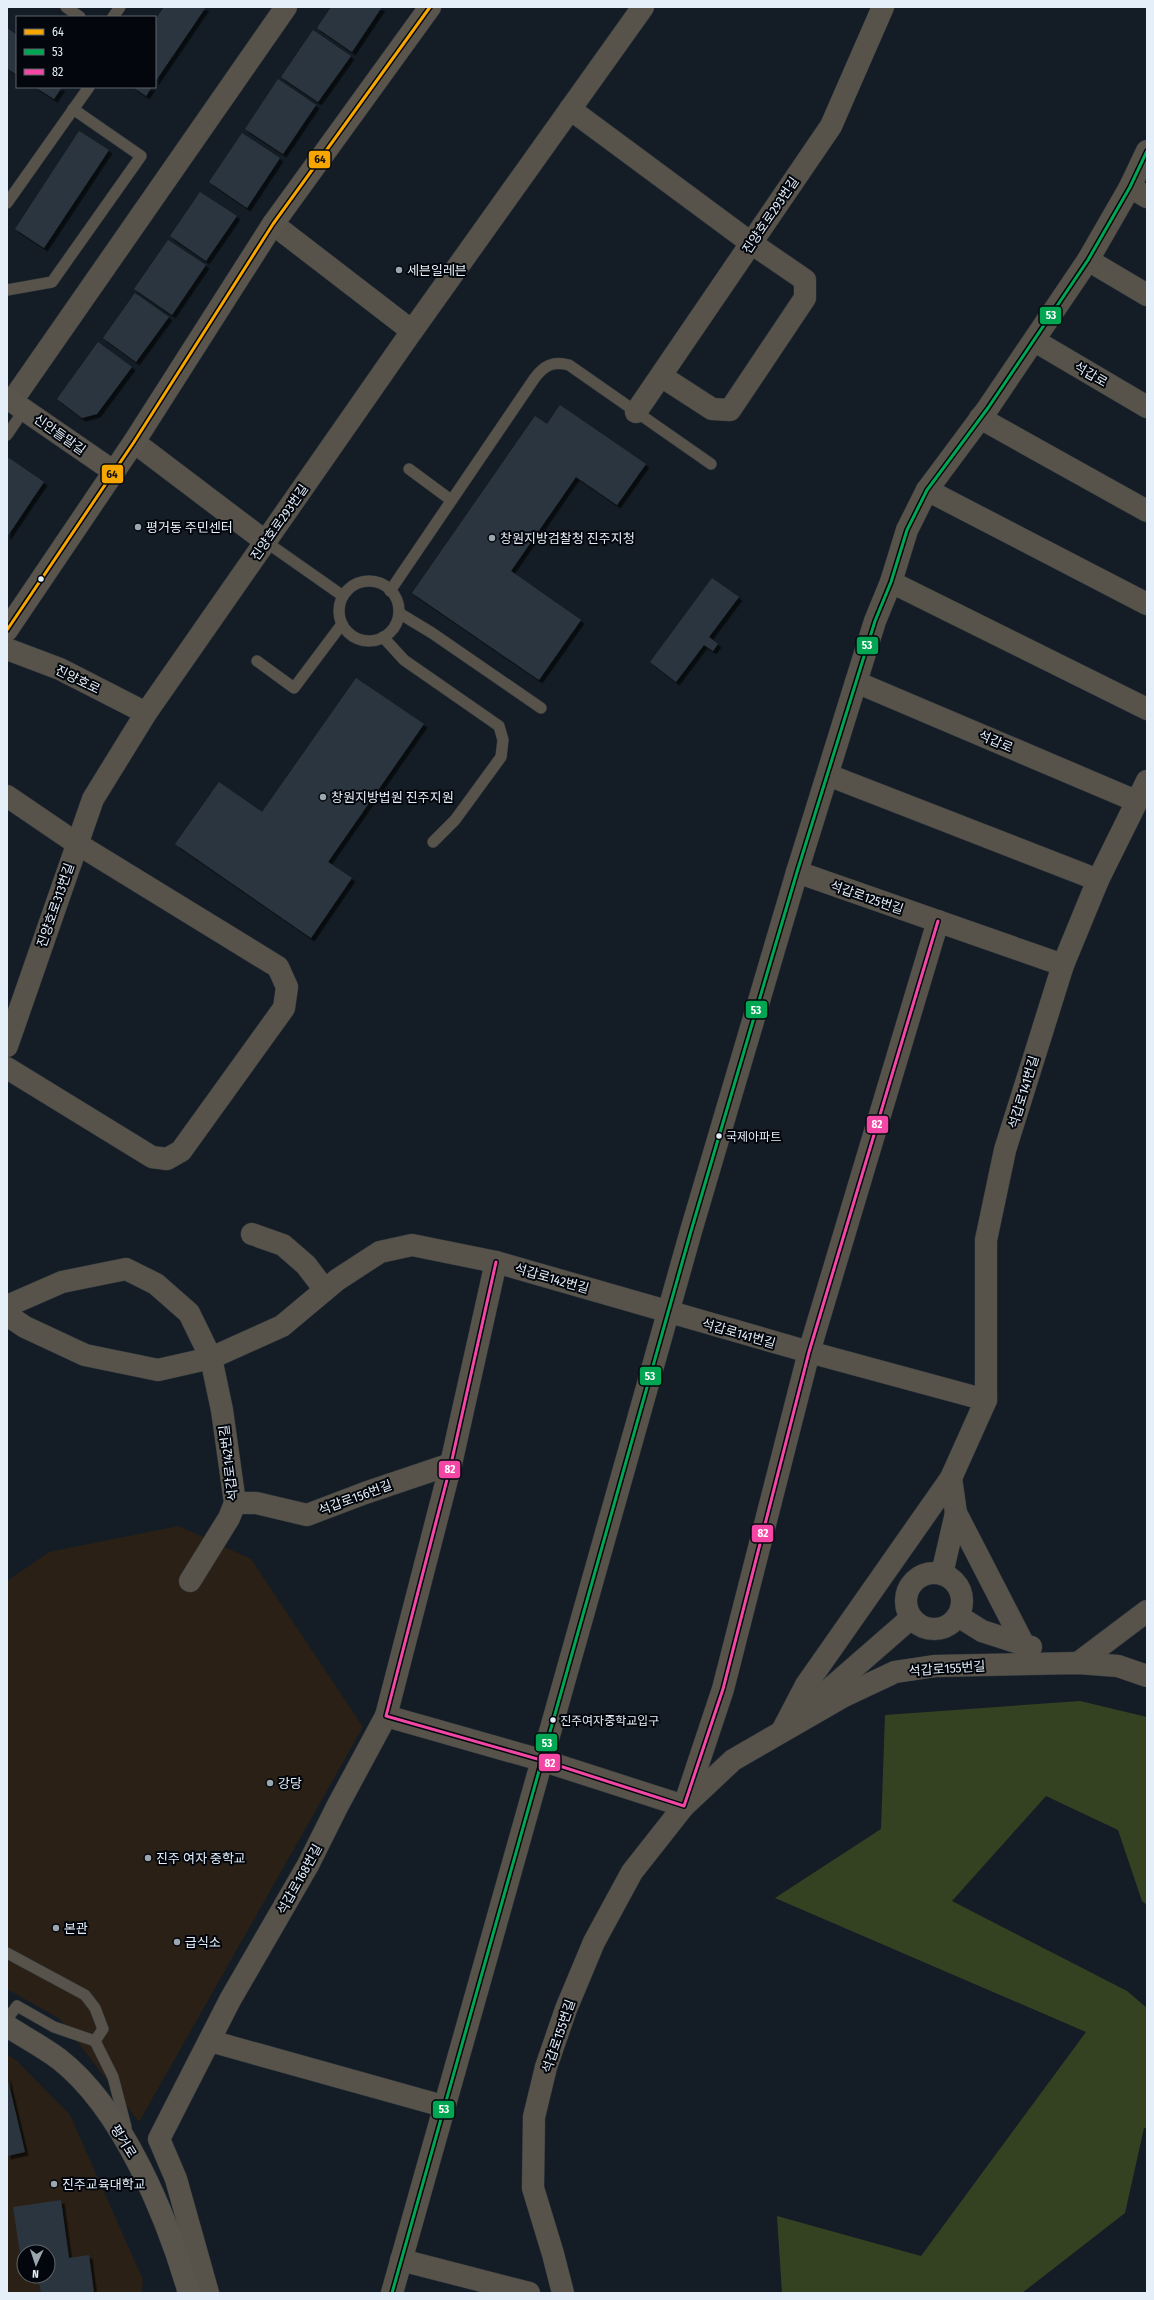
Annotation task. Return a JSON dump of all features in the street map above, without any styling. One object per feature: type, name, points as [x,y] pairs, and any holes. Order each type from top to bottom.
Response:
[{"type":"street","points":[[14,403],[286,7]]},
{"type":"street","points":[[7,630],[134,442],[273,224],[430,7]]},
{"type":"street","name":"진양호로293번길","points":[[636,412],[831,126],[883,7]]},
{"type":"street","name":"진양호로293번길","points":[[76,843],[93,799],[146,713],[412,330],[570,109],[637,9]]},
{"type":"street","points":[[570,109],[751,244],[806,280],[805,298],[730,410],[712,409],[661,376]]},
{"type":"street","points":[[392,2293],[443,2106],[691,1231],[797,872],[875,621],[891,582],[907,530],[927,490],[1035,341],[1088,260],[1138,192],[1147,151]]},
{"type":"street","points":[[273,224],[412,330]]},
{"type":"street","points":[[1088,260],[1147,295]]},
{"type":"street","name":"석갑로","points":[[1035,341],[1147,407]]},
{"type":"street","name":"신안들말길","points":[[14,403],[113,471]]},
{"type":"street","points":[[980,418],[1147,511]]},
{"type":"street","points":[[134,442],[266,542]]},
{"type":"street","points":[[927,490],[1147,604]]},
{"type":"street","points":[[891,582],[1147,709]]},
{"type":"street","name":"진양호로","points":[[7,649],[60,669],[146,713]]},
{"type":"street","name":"석갑로","points":[[856,682],[1136,801]]},
{"type":"street","points":[[828,775],[1098,880]]},
{"type":"street","name":"석갑로141번길","points":[[951,1478],[986,1400],[986,1240],[1005,1150],[1063,965],[1098,880],[1147,781]]},
{"type":"street","points":[[7,796],[76,843],[278,966],[287,987],[284,1008],[181,1151],[167,1159],[152,1158],[7,1068]]},
{"type":"street","name":"진양호로313번길","points":[[7,1046],[76,843]]},
{"type":"street","name":"석갑로125번길","points":[[797,872],[1063,965]]},
{"type":"street","points":[[809,1352],[938,921]]},
{"type":"street","points":[[252,1234],[283,1245],[306,1265],[325,1290]]},
{"type":"street","name":"석갑로142번길","points":[[7,1315],[25,1327],[85,1355],[158,1370],[211,1358],[282,1326],[325,1290],[380,1252],[412,1245],[496,1262],[669,1313]]},
{"type":"street","points":[[496,1262],[451,1464],[386,1716],[541,1760],[684,1806]]},
{"type":"street","name":"석갑로142번길","points":[[7,1306],[62,1282],[126,1269],[156,1284],[189,1313],[211,1358],[222,1410],[235,1503],[229,1518],[190,1581]]},
{"type":"street","name":"석갑로141번길","points":[[669,1313],[986,1400]]},
{"type":"street","name":"석갑로155번길","points":[[684,1806],[723,1688],[809,1352]]},
{"type":"street","name":"석갑로156번길","points":[[235,1503],[256,1502],[307,1515],[365,1493],[451,1464]]},
{"type":"street","points":[[951,1478],[956,1513],[1024,1645]]},
{"type":"street","points":[[783,1729],[806,1685],[951,1478]]},
{"type":"street","points":[[942,1574],[956,1513]]},
{"type":"street","points":[[924,1574],[942,1574],[956,1583],[961,1591],[962,1608],[958,1616],[947,1627],[939,1629],[924,1628],[911,1618],[905,1602],[910,1585],[924,1574]]},
{"type":"street","points":[[958,1616],[982,1631],[1078,1663],[1147,1611]]},
{"type":"street","points":[[783,1729],[911,1618]]},
{"type":"street","name":"석갑로155번길","points":[[563,2293],[533,2188],[534,2117],[546,2067],[566,2009],[594,1942],[632,1872],[684,1806],[734,1760],[783,1729],[844,1696],[894,1672],[936,1666],[1078,1663],[1118,1666],[1147,1676]]},
{"type":"street","name":"석갑로168번길","points":[[208,2293],[176,2179],[159,2139],[230,2000],[308,1865],[338,1805],[386,1716]]},
{"type":"street","name":"평거로","points":[[7,2026],[59,2059],[91,2090],[134,2153],[179,2258],[189,2293]]},
{"type":"street","points":[[210,2041],[443,2106]]},
{"type":"street","points":[[401,2260],[529,2293]]},
{"type":"lane","points":[[66,7],[79,16]]},
{"type":"lane","points":[[114,16],[120,7]]},
{"type":"lane","points":[[7,203],[88,88]]},
{"type":"lane","points":[[7,290],[52,282],[141,156],[73,109]]},
{"type":"lane","points":[[390,591],[534,379],[542,368],[550,364],[560,363],[569,365],[712,464]]},
{"type":"lane","points":[[7,435],[14,403]]},
{"type":"lane","points":[[409,469],[451,500]]},
{"type":"lane","points":[[266,542],[343,596]]},
{"type":"lane","points":[[367,581],[377,583],[390,591],[397,603],[398,613],[393,627],[383,637],[374,640],[355,638],[342,624],[339,615],[343,596],[349,589],[367,581]]},
{"type":"lane","points":[[398,613],[432,633],[541,708]]},
{"type":"lane","points":[[257,661],[294,688],[342,624]]},
{"type":"lane","points":[[383,637],[404,660],[499,726],[503,740],[501,757],[455,820],[433,842]]},
{"type":"lane","points":[[7,1953],[85,1995],[95,2008],[103,2029],[95,2041]]},
{"type":"lane","points":[[7,2019],[17,2006],[54,2027],[95,2041],[113,2077],[134,2153]]},
{"type":"shaded area","name":"진주 여자 중학교","points":[[179,1526],[251,1559],[363,1727],[139,2122],[60,2019],[7,1989],[7,1581],[49,1552]]},
{"type":"shaded area","name":"진주교육대학교","points":[[7,2055],[16,2060],[70,2115],[143,2280],[142,2293],[7,2293]]},
{"type":"green space","points":[[1080,1701],[1147,1717],[1147,1905],[1142,1901],[1118,1830],[1046,1796],[952,1901],[1127,1991],[1147,2008],[1147,2128],[1144,2128],[1125,2213],[1022,2293],[782,2293],[777,2216],[921,2256],[1086,2032],[775,1898],[881,1829],[885,1715]]},
{"type":"building","points":[[164,7],[206,7],[156,81],[156,19]]},
{"type":"building","points":[[331,7],[382,7],[352,52],[317,28]]},
{"type":"building","points":[[7,28],[16,34],[16,74],[7,68]]},
{"type":"building","points":[[313,30],[351,56],[318,102],[281,77]]},
{"type":"building","points":[[278,79],[316,105],[283,154],[245,129]]},
{"type":"building","points":[[37,88],[61,88],[54,99]]},
{"type":"building","points":[[134,88],[151,88],[146,96]]},
{"type":"building","points":[[79,131],[109,150],[44,248],[15,229]]},
{"type":"building","points":[[242,133],[280,158],[247,208],[209,182]]},
{"type":"building","points":[[200,192],[237,216],[206,261],[170,236]]},
{"type":"building","points":[[168,240],[206,265],[172,315],[134,289]]},
{"type":"building","points":[[135,293],[169,317],[136,362],[103,338]]},
{"type":"building","points":[[98,342],[132,367],[97,414],[82,418],[57,399]]},
{"type":"building","name":"창원지방검찰청 진주지청","points":[[560,405],[646,464],[617,505],[576,477],[511,571],[581,620],[539,680],[412,593],[535,416],[547,424]]},
{"type":"building","points":[[9,458],[44,482],[7,537],[7,461]]},
{"type":"building","points":[[712,578],[739,597],[709,637],[718,644],[713,651],[704,645],[676,682],[650,662]]},
{"type":"building","name":"창원지방법원 진주지원","points":[[356,678],[424,724],[328,862],[352,878],[311,938],[175,844],[219,782],[262,812]]},
{"type":"building","points":[[7,2076],[25,2152],[7,2156]]},
{"type":"building","points":[[61,2200],[69,2258],[89,2255],[94,2293],[41,2293],[39,2284],[56,2284],[56,2244],[19,2244],[13,2207]]},
{"type":"transit line","name":"64","points":[[7,630],[134,442],[273,224],[430,7]]},
{"type":"transit line","name":"53","points":[[392,2293],[691,1231],[797,872],[875,621],[891,582],[907,530],[927,490],[988,408],[1088,260],[1130,187],[1147,151]]},
{"type":"transit line","name":"82","points":[[496,1262],[451,1464],[386,1716],[541,1760],[684,1806],[723,1689],[809,1352],[938,921]]},
{"type":"place","name":"세븐일레븐","points":[[399,270]]},
{"type":"place","name":"평거동 주민센터","points":[[138,527]]},
{"type":"place","name":"창원지방검찰청 진주지청","points":[[492,538]]},
{"type":"place","name":"창원지방법원 진주지원","points":[[323,797]]},
{"type":"place","name":"국제아파트","points":[[719,1136]]},
{"type":"place","name":"진주여자중학교입구","points":[[553,1720]]},
{"type":"place","name":"강당","points":[[270,1783]]},
{"type":"place","name":"진주 여자 중학교","points":[[148,1858]]},
{"type":"place","name":"본관","points":[[56,1928]]},
{"type":"place","name":"급식소","points":[[177,1942]]},
{"type":"place","name":"진주교육대학교","points":[[54,2184]]}]
